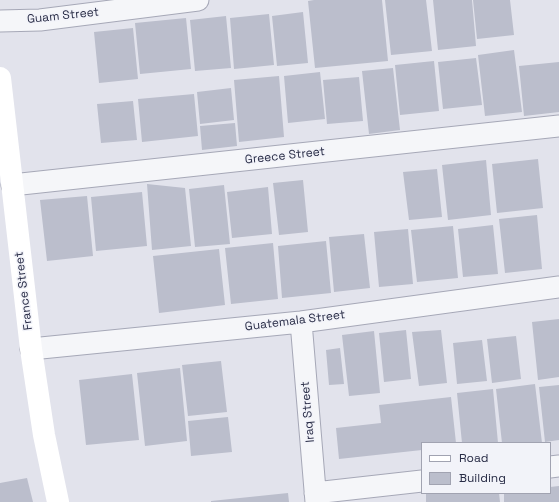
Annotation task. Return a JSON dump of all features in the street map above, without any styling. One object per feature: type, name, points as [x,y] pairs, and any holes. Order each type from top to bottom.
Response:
[{"type":"main road","name":"France Street","points":[[0,78],[31,349],[44,435],[58,502]]},
{"type":"street","name":"Guam Street","points":[[0,21],[40,20],[198,0]]},
{"type":"street","name":"Greece Street","points":[[12,185],[559,126]]},
{"type":"street","name":"Guatemala Street","points":[[31,349],[301,322],[559,287]]},
{"type":"street","name":"Iraq Street","points":[[301,322],[315,498]]},
{"type":"street","points":[[315,498],[421,481]]},
{"type":"building","points":[[382,0],[388,61],[315,68],[308,1]]},
{"type":"building","points":[[385,0],[426,0],[432,51],[391,55]]},
{"type":"building","points":[[433,0],[472,0],[476,46],[438,50]]},
{"type":"building","points":[[473,0],[510,0],[514,35],[477,39]]},
{"type":"building","points":[[303,12],[308,63],[277,66],[272,16]]},
{"type":"building","points":[[269,14],[274,65],[234,69],[230,18]]},
{"type":"building","points":[[226,16],[231,68],[195,71],[190,20]]},
{"type":"building","points":[[186,18],[191,69],[140,74],[135,23]]},
{"type":"building","points":[[133,28],[138,79],[99,83],[94,32]]},
{"type":"building","points":[[514,50],[522,112],[485,116],[478,55]]},
{"type":"building","points":[[476,58],[482,105],[443,109],[438,62]]},
{"type":"building","points":[[434,61],[439,111],[400,115],[395,65]]},
{"type":"building","points":[[559,62],[559,112],[524,116],[519,66]]},
{"type":"building","points":[[393,68],[400,130],[369,134],[362,71]]},
{"type":"building","points":[[320,72],[325,119],[288,123],[284,76]]},
{"type":"building","points":[[279,76],[284,137],[239,142],[234,80]]},
{"type":"building","points":[[359,77],[363,121],[327,124],[323,80]]},
{"type":"building","points":[[231,88],[234,120],[200,124],[197,92]]},
{"type":"building","points":[[194,94],[198,136],[142,142],[138,99]]},
{"type":"building","points":[[133,101],[137,140],[101,143],[97,104]]},
{"type":"building","points":[[235,123],[237,146],[202,150],[200,126]]},
{"type":"building","points":[[538,159],[543,208],[497,213],[492,164]]},
{"type":"building","points":[[486,160],[491,215],[448,220],[442,165]]},
{"type":"building","points":[[437,169],[442,217],[409,220],[403,172]]},
{"type":"building","points":[[303,180],[308,232],[279,235],[273,183]]},
{"type":"building","points":[[147,184],[185,188],[191,246],[152,250]]},
{"type":"building","points":[[224,185],[230,244],[195,247],[189,189]]},
{"type":"building","points":[[268,187],[272,234],[232,238],[227,192]]},
{"type":"building","points":[[142,192],[147,246],[96,251],[91,197]]},
{"type":"building","points":[[87,196],[93,256],[47,261],[40,200]]},
{"type":"building","points":[[537,215],[542,269],[505,273],[499,219]]},
{"type":"building","points":[[493,225],[498,274],[463,277],[458,229]]},
{"type":"building","points":[[453,226],[458,278],[417,282],[411,230]]},
{"type":"building","points":[[408,229],[413,284],[379,287],[374,232]]},
{"type":"building","points":[[364,234],[370,288],[334,292],[329,237]]},
{"type":"building","points":[[326,241],[331,293],[282,298],[278,246]]},
{"type":"building","points":[[273,243],[278,299],[231,304],[225,248]]},
{"type":"building","points":[[219,249],[225,305],[159,313],[153,256]]},
{"type":"building","points":[[559,319],[559,377],[538,380],[532,322]]},
{"type":"building","points":[[406,330],[411,379],[384,382],[379,333]]},
{"type":"building","points":[[441,330],[447,383],[419,386],[412,332]]},
{"type":"building","points":[[374,331],[380,393],[349,396],[342,335]]},
{"type":"building","points":[[516,336],[521,379],[492,383],[487,339]]},
{"type":"building","points":[[482,340],[487,381],[457,384],[453,343]]},
{"type":"building","points":[[340,348],[344,384],[329,385],[326,350]]},
{"type":"building","points":[[221,361],[227,412],[188,416],[182,365]]},
{"type":"building","points":[[180,368],[187,441],[145,446],[137,373]]},
{"type":"building","points":[[132,374],[139,440],[86,445],[79,380]]},
{"type":"building","points":[[535,384],[542,442],[502,442],[496,389]]},
{"type":"building","points":[[559,385],[559,440],[545,442],[539,387]]},
{"type":"building","points":[[493,389],[498,442],[462,442],[457,393]]},
{"type":"building","points":[[451,397],[456,442],[421,442],[421,450],[339,459],[336,428],[381,423],[379,405]]},
{"type":"building","points":[[228,417],[232,452],[191,456],[188,421]]},
{"type":"building","points":[[27,478],[33,502],[0,502],[0,483]]},
{"type":"building","points":[[559,486],[559,502],[504,502],[504,494],[551,494],[551,487]]},
{"type":"building","points":[[288,493],[289,502],[211,502],[211,501]]},
{"type":"building","points":[[426,494],[499,494],[500,502],[426,502]]}]
